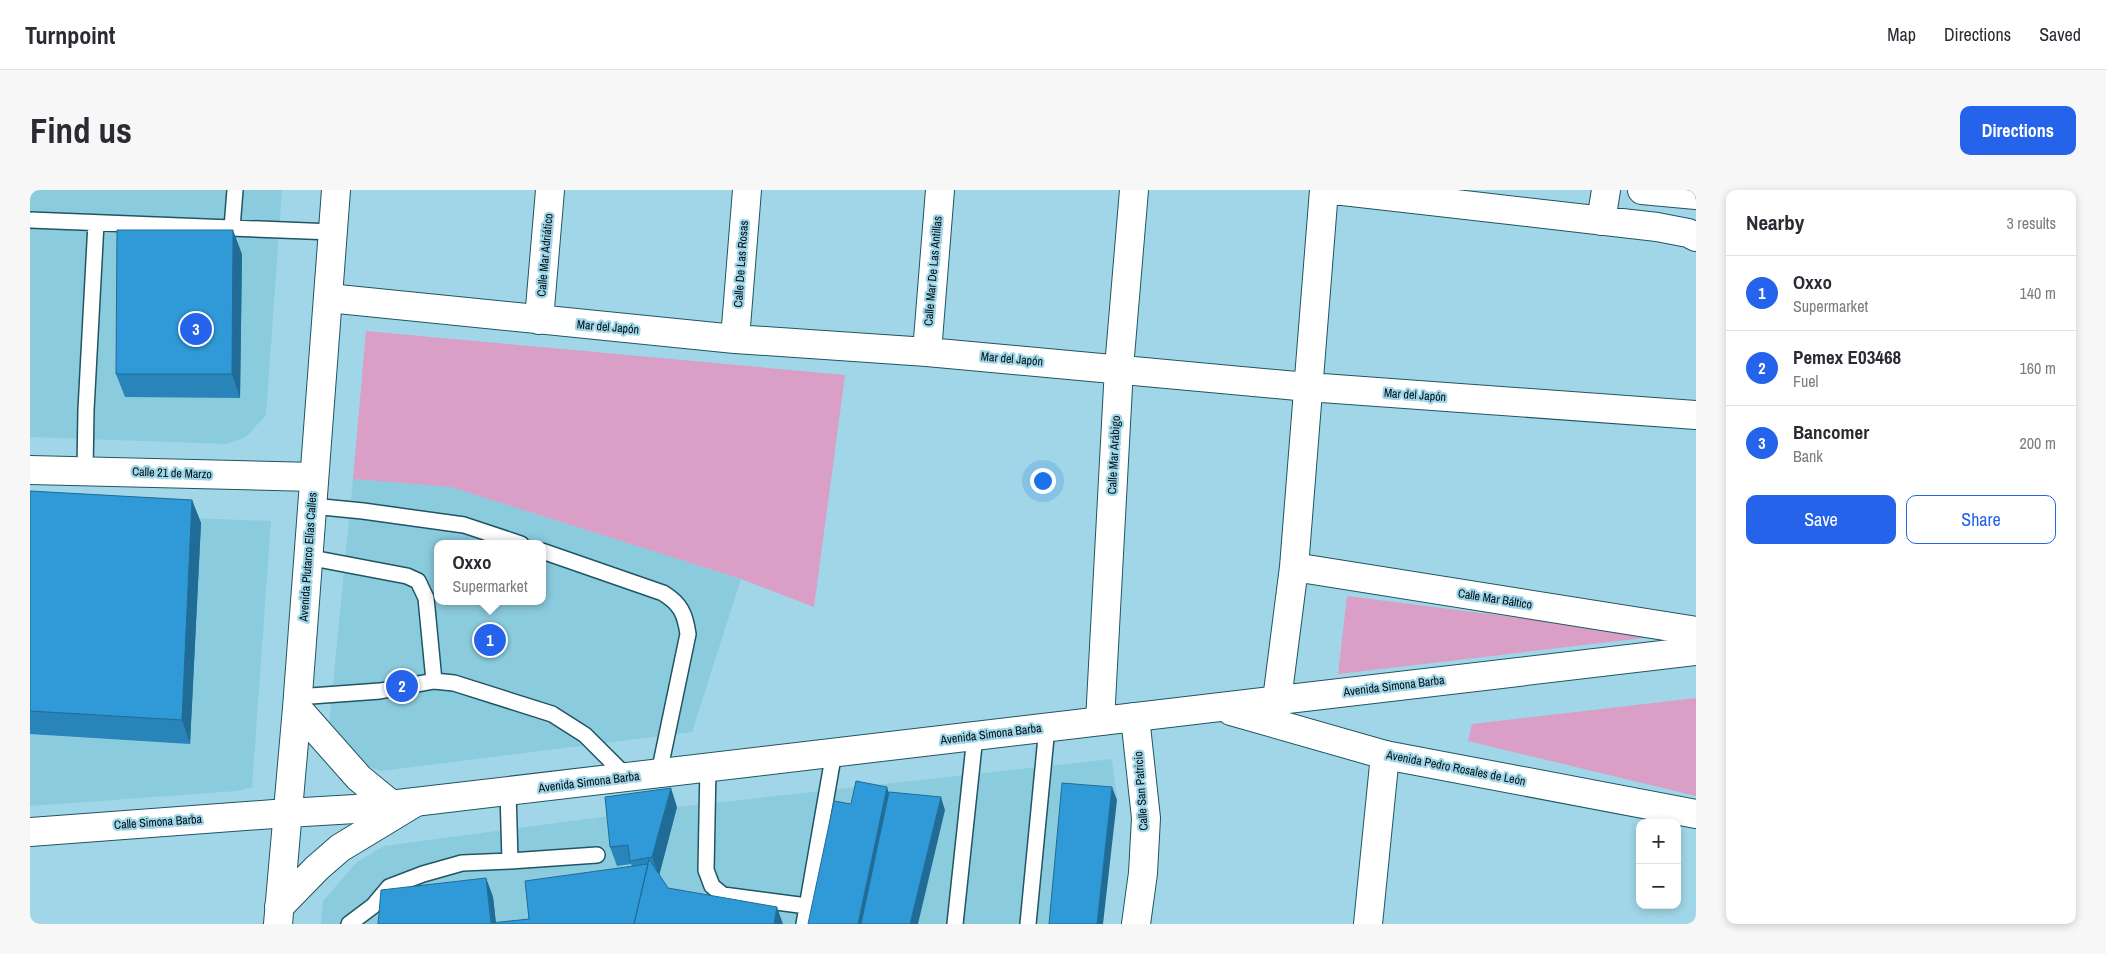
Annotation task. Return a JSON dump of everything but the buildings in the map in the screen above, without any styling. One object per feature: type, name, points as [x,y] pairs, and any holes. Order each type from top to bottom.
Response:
[{"type":"street","name":"Avenida Plutarco Elías Calles","points":[[279,916],[336,190]]},
{"type":"street","name":"Calle Mar Adriático","points":[[539,320],[550,190]]},
{"type":"street","name":"Calle De Las Rosas","points":[[735,339],[747,190]]},
{"type":"street","name":"Calle Mar De Las Antillas","points":[[926,352],[940,190]]},
{"type":"street","name":"Calle Mar Arábigo","points":[[1100,721],[1119,368],[1134,190]]},
{"type":"street","points":[[1277,700],[1294,567],[1324,190]]},
{"type":"street","points":[[1334,190],[1527,202],[1601,221],[1657,227],[1688,233],[1696,237]]},
{"type":"street","points":[[1601,221],[1606,190]]},
{"type":"street","points":[[1642,190],[1696,195]]},
{"type":"street","name":"Mar del Japón","points":[[328,298],[735,339],[1119,368],[1308,387],[1696,415]]},
{"type":"street","name":"Calle 21 de Marzo","points":[[30,470],[314,476]]},
{"type":"street","name":"Calle Mar Báltico","points":[[1294,567],[1696,631]]},
{"type":"street","name":"Avenida Simona Barba","points":[[287,813],[404,804],[1696,651]]},
{"type":"street","points":[[279,916],[317,868],[340,848],[404,804],[359,778],[297,703]]},
{"type":"street","name":"Avenida Pedro Rosales de León","points":[[1220,707],[1385,755],[1696,814]]},
{"type":"street","name":"Calle San Patricio","points":[[1135,717],[1146,818],[1143,874],[1136,924]]},
{"type":"street","points":[[1368,924],[1385,755]]},
{"type":"street","name":"Calle Simona Barba","points":[[30,832],[287,813]]},
{"type":"lane","points":[[232,228],[235,190]]},
{"type":"lane","points":[[30,220],[333,232]]},
{"type":"lane","points":[[85,471],[86,410],[96,223]]},
{"type":"lane","points":[[312,506],[390,514],[464,525],[509,540]]},
{"type":"lane","points":[[546,552],[663,593],[676,601],[685,618],[688,634],[658,773]]},
{"type":"lane","points":[[307,557],[407,576],[418,581],[426,598],[434,681]]},
{"type":"lane","points":[[297,703],[434,681],[454,683],[552,714],[585,735],[627,777]]},
{"type":"lane","points":[[1028,924],[1047,727]]},
{"type":"lane","points":[[955,924],[975,736]]},
{"type":"lane","points":[[804,924],[834,752]]},
{"type":"lane","points":[[708,767],[706,870],[712,886],[723,895],[807,906]]},
{"type":"lane","points":[[508,791],[510,861]]},
{"type":"lane","points":[[349,924],[372,906],[389,887],[414,877],[462,863],[597,855]]},
{"type":"shaded area","points":[[30,190],[282,190],[266,415],[246,437],[227,444],[30,437]]},
{"type":"shaded area","points":[[366,331],[845,375],[814,607],[741,579],[451,487],[353,479]]},
{"type":"shaded area","points":[[353,479],[451,487],[741,579],[692,732],[381,771],[367,766],[329,725]]},
{"type":"shaded area","points":[[30,512],[271,521],[252,787],[237,791],[30,806]]},
{"type":"shaded area","points":[[1347,596],[1661,636],[1338,674]]},
{"type":"shaded area","points":[[1696,698],[1696,796],[1468,741],[1472,724]]},
{"type":"shaded area","points":[[1112,759],[1117,800],[1103,924],[321,924],[323,901],[357,862],[384,846],[677,807]]},
{"type":"place","name":"Bancomer","points":[[196,329]]},
{"type":"place","name":"Oxxo","points":[[490,640]]},
{"type":"place","name":"Pemex E03468","points":[[402,686]]}]
